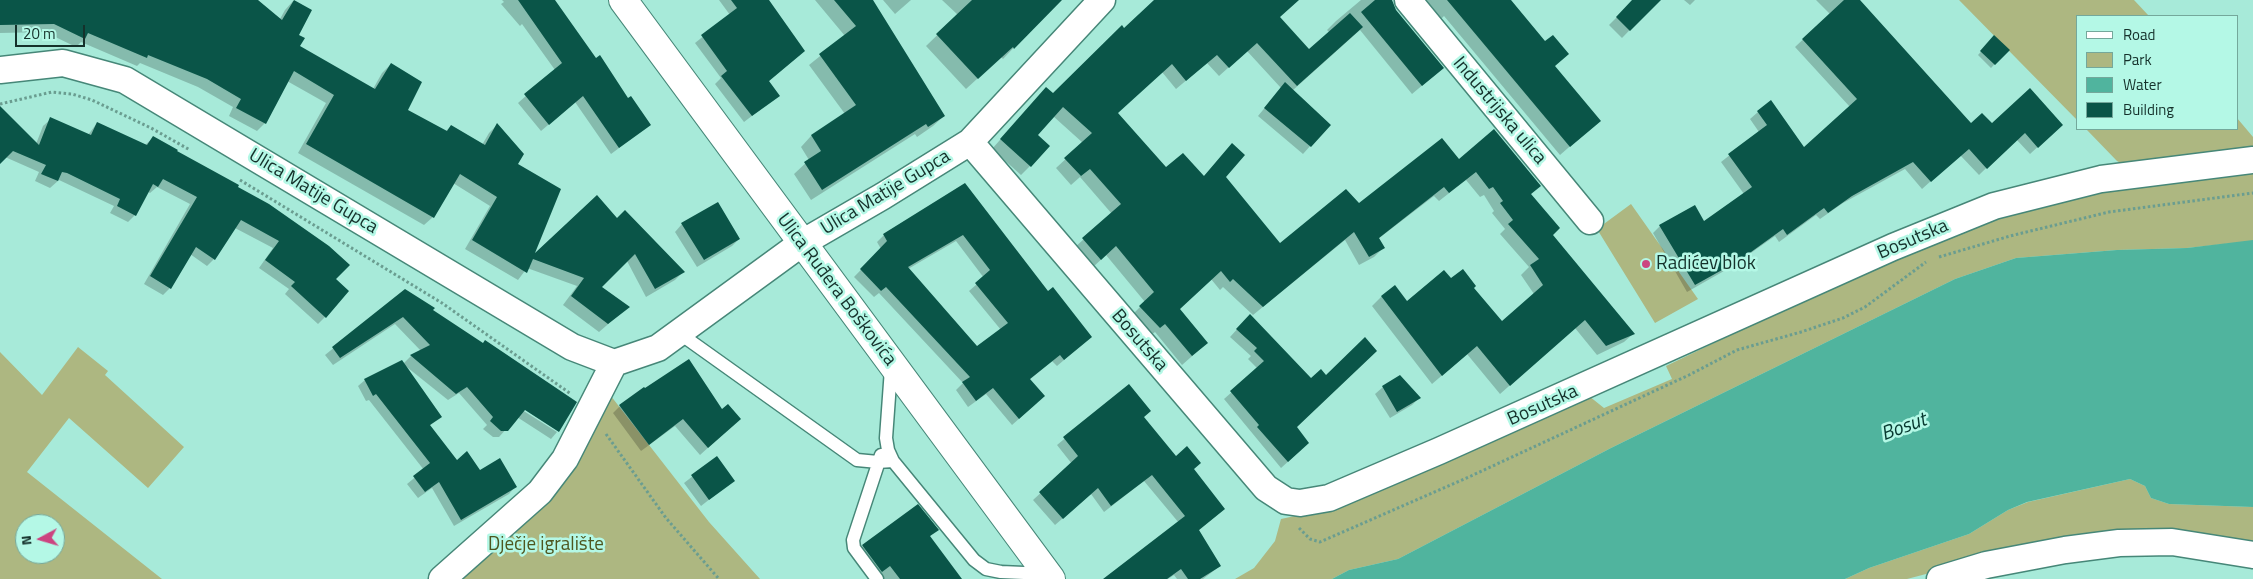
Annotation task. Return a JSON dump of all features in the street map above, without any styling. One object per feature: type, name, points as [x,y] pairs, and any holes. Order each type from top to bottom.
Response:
[{"type":"main road","name":"Ulica Ruđera Boškovića","points":[[623,0],[1049,576]]},
{"type":"street","name":"Ulica Matije Gupca","points":[[0,70],[63,63],[124,80],[572,347],[614,363],[658,348],[802,243],[970,142],[1102,0]]},
{"type":"street","name":"Industrijska ulica","points":[[1408,0],[1590,221]]},
{"type":"street","name":"Bosutska","points":[[970,142],[1266,488],[1286,501],[1300,503],[1329,498],[1565,396],[1892,248],[1994,206],[2101,179],[2253,160]]},
{"type":"street","points":[[442,579],[540,492],[565,459],[614,363]]},
{"type":"street","points":[[1940,579],[1986,565],[2065,550],[2118,543],[2172,542],[2253,555]]},
{"type":"lane","points":[[679,333],[857,460],[893,461]]},
{"type":"lane","points":[[891,364],[886,438],[888,450],[893,461],[974,560],[986,569],[999,576],[1049,576]]},
{"type":"lane","points":[[877,579],[854,548],[853,540],[886,438]]},
{"type":"path","points":[[0,104],[52,92],[72,94],[92,100],[152,128],[191,151]]},
{"type":"path","points":[[231,175],[442,303],[576,397],[589,410],[666,518],[719,579]]},
{"type":"path","points":[[1937,258],[2010,236],[2110,212],[2253,193]]},
{"type":"path","points":[[1286,501],[1300,528],[1310,539],[1320,542],[1471,476],[1689,375],[1736,350],[1843,318],[1865,307],[1904,276],[1928,260]]},
{"type":"green space","points":[[1959,0],[2134,0],[2148,15],[2076,15],[2076,119]]},
{"type":"green space","points":[[2238,119],[2253,137],[2253,149],[2130,168],[2117,161],[2087,130],[2238,130]]},
{"type":"green space","points":[[2253,168],[2253,241],[2187,248],[2117,250],[2016,258],[1955,279],[1611,448],[1398,559],[1349,570],[1332,579],[1235,579],[1254,568],[1275,541],[1281,519],[1332,508],[1589,396],[1604,408],[1672,379],[1666,366],[1799,302],[1938,240],[2037,204],[2140,185]]},
{"type":"green space","name":"Radićev blok","points":[[1631,204],[1698,299],[1655,323],[1597,229]]},
{"type":"green space","points":[[78,347],[108,371],[105,375],[184,447],[148,488],[69,418],[27,472],[162,579],[0,579],[0,352],[42,395]]},
{"type":"green space","name":"Dječje igralište","points":[[607,391],[709,522],[760,579],[453,579]]},
{"type":"green space","points":[[2130,479],[2145,486],[2151,498],[2169,504],[2253,507],[2253,547],[1998,555],[1907,579],[1845,579],[1869,568],[1969,534],[2008,510],[2028,502]]},
{"type":"water","name":"Bosut","points":[[2253,240],[2253,507],[2169,504],[2151,498],[2145,486],[2130,479],[2027,502],[2008,510],[1969,534],[1869,568],[1845,579],[1332,579],[1349,570],[1398,559],[1611,448],[1955,279],[2016,258],[2117,250],[2187,248]]},
{"type":"building","points":[[0,0],[258,0],[282,20],[294,0],[312,10],[299,35],[305,38],[300,46],[375,89],[391,63],[422,82],[408,110],[447,131],[451,125],[485,145],[497,123],[524,154],[518,164],[561,189],[535,253],[597,195],[617,218],[625,210],[685,272],[655,289],[635,254],[602,287],[630,307],[608,324],[571,296],[584,278],[533,259],[527,273],[472,240],[497,197],[460,174],[434,218],[306,144],[334,95],[294,71],[266,124],[236,108],[241,99],[207,79],[148,55],[147,58],[88,33],[85,39],[54,24],[0,25]]},
{"type":"building","points":[[518,0],[555,0],[596,58],[600,55],[628,98],[631,96],[651,125],[619,148],[583,96],[549,125],[524,94],[562,63]]},
{"type":"building","points":[[731,0],[769,0],[805,51],[769,81],[780,96],[752,116],[721,76],[727,71],[701,35],[737,8]]},
{"type":"building","points":[[834,0],[873,0],[945,116],[928,127],[926,124],[822,190],[804,162],[821,151],[811,135],[856,105],[819,54],[856,26]]},
{"type":"building","points":[[972,0],[1062,0],[1014,49],[1013,47],[978,79],[936,34]]},
{"type":"building","points":[[1154,0],[1299,0],[1280,17],[1309,49],[1350,13],[1363,27],[1297,86],[1257,43],[1229,68],[1217,55],[1186,81],[1172,64],[1118,113],[1166,167],[1183,153],[1204,176],[1232,143],[1245,155],[1226,177],[1280,243],[1346,189],[1359,203],[1442,138],[1459,159],[1494,129],[1541,186],[1531,194],[1560,228],[1553,235],[1635,334],[1606,346],[1585,320],[1510,386],[1477,346],[1442,376],[1381,296],[1395,285],[1407,301],[1444,270],[1451,278],[1463,269],[1476,286],[1474,288],[1502,321],[1543,285],[1530,265],[1539,259],[1508,224],[1513,220],[1500,203],[1503,201],[1493,187],[1489,189],[1476,172],[1449,193],[1444,187],[1379,238],[1385,248],[1369,257],[1354,232],[1263,307],[1233,279],[1230,282],[1221,271],[1180,309],[1208,343],[1192,356],[1165,324],[1160,328],[1139,306],[1154,292],[1116,246],[1101,260],[1082,238],[1121,204],[1090,169],[1081,176],[1064,158],[1092,133],[1063,107],[1038,135],[1050,146],[1031,167],[1000,139],[1046,87],[1053,93],[1122,25],[1124,28]]},
{"type":"building","points":[[1375,0],[1392,0],[1396,10],[1444,68],[1422,86],[1361,12]]},
{"type":"building","points":[[1447,0],[1511,0],[1545,41],[1553,35],[1569,54],[1555,66],[1601,121],[1570,147]]},
{"type":"building","points":[[1632,0],[1661,0],[1630,31],[1616,17]]},
{"type":"building","points":[[1844,0],[1860,0],[1971,123],[1982,113],[1992,123],[2030,88],[2063,125],[2038,148],[2025,133],[1987,169],[1969,149],[1931,182],[1913,162],[1852,196],[1828,213],[1824,208],[1787,235],[1783,229],[1740,260],[1695,285],[1659,225],[1695,205],[1704,221],[1752,187],[1728,154],[1767,125],[1757,111],[1771,100],[1804,147],[1857,99],[1802,39]]},
{"type":"building","points":[[1994,35],[2010,50],[1995,65],[1980,51]]},
{"type":"building","points":[[1285,82],[1331,125],[1311,147],[1264,108]]},
{"type":"building","points":[[0,106],[39,145],[50,117],[91,135],[97,122],[147,145],[153,136],[239,185],[238,187],[269,204],[329,246],[350,265],[336,279],[349,291],[326,318],[291,286],[295,282],[265,260],[279,241],[241,220],[215,260],[196,247],[171,289],[150,276],[197,197],[163,179],[158,187],[153,184],[136,216],[117,206],[120,199],[67,173],[62,172],[58,181],[41,174],[46,165],[13,151],[0,164]]},
{"type":"building","points":[[965,183],[1048,291],[1053,287],[1092,337],[1064,360],[1060,355],[1030,379],[1045,396],[1019,419],[993,388],[976,401],[962,382],[970,377],[886,287],[881,291],[860,269],[887,241],[883,234]],"holes":[[[963,235],[990,270],[975,283],[1008,323],[977,346],[908,267]]]},
{"type":"building","points":[[718,202],[740,239],[704,260],[681,223]]},
{"type":"building","points":[[405,289],[483,343],[485,340],[577,402],[559,432],[525,410],[508,431],[501,431],[490,421],[493,417],[467,387],[456,394],[410,355],[430,345],[403,317],[340,358],[332,347]]},
{"type":"building","points":[[1250,314],[1311,378],[1321,369],[1326,375],[1365,337],[1377,351],[1297,427],[1309,443],[1288,462],[1257,427],[1259,425],[1230,391],[1264,361],[1254,351],[1257,348],[1236,329]]},
{"type":"building","points":[[689,359],[722,409],[728,404],[741,419],[708,448],[683,419],[649,445],[619,405]]},
{"type":"building","points":[[402,360],[442,417],[430,425],[457,460],[467,451],[480,470],[500,458],[517,487],[461,520],[439,482],[425,492],[413,476],[430,463],[376,394],[373,396],[364,379]]},
{"type":"building","points":[[1400,375],[1421,398],[1397,412],[1382,386]]},
{"type":"building","points":[[1129,384],[1151,411],[1144,417],[1176,456],[1187,446],[1201,463],[1194,469],[1225,509],[1199,530],[1221,566],[1200,579],[1188,579],[1181,569],[1167,579],[1103,579],[1185,516],[1152,475],[1111,506],[1098,488],[1063,519],[1039,492],[1078,456],[1063,437]]},
{"type":"building","points":[[717,456],[735,481],[709,500],[691,475]]},
{"type":"building","points":[[918,504],[939,530],[930,536],[962,579],[900,579],[890,566],[882,572],[862,545]]},
{"type":"place","name":"Radićev blok","points":[[1646,264]]}]
